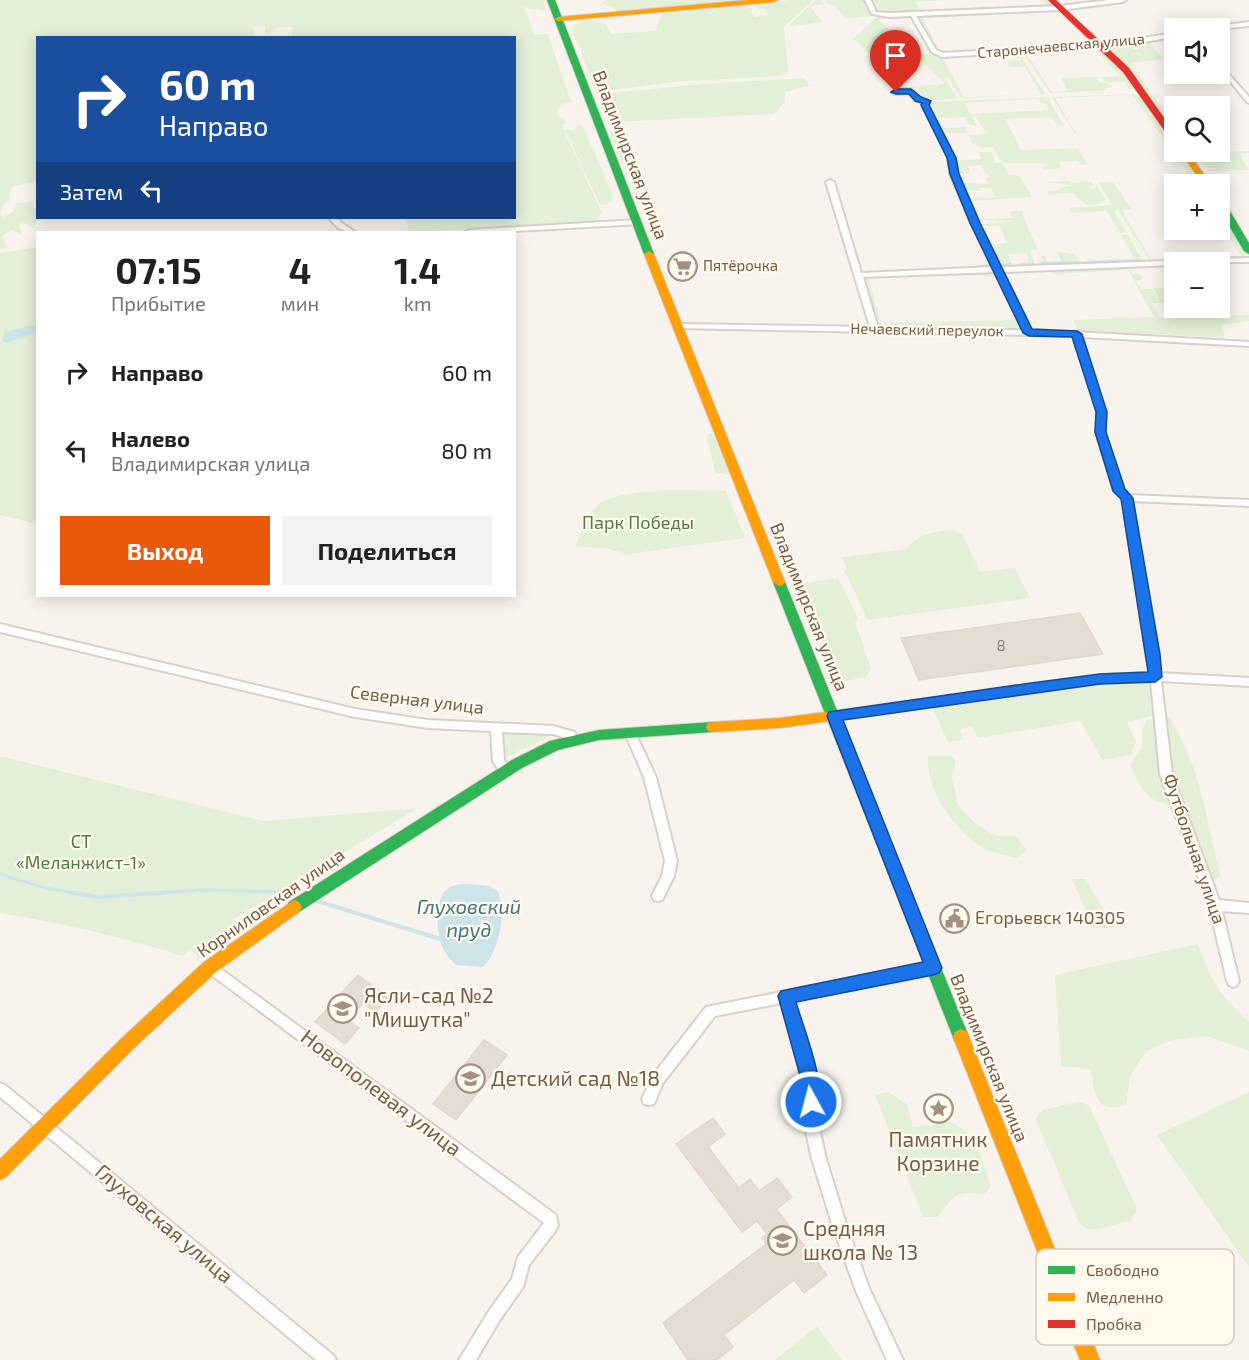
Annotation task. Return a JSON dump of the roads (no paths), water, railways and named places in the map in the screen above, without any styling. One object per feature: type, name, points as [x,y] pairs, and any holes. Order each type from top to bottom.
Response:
[{"type":"street","name":"Владимирская улица","points":[[550,0],[677,326],[1046,1249]]},
{"type":"street","points":[[558,19],[774,0]]},
{"type":"street","points":[[868,0],[876,14],[913,15],[1124,0]]},
{"type":"street","points":[[1056,4],[1126,70],[1164,124]]},
{"type":"street","name":"Старонечаевская улица","points":[[913,15],[934,51],[947,55],[1102,46],[1164,37]]},
{"type":"street","points":[[1230,26],[1249,24]]},
{"type":"street","points":[[1230,78],[1249,101]]},
{"type":"street","points":[[896,92],[911,91],[918,99],[926,101],[925,105],[952,158],[954,174],[975,223],[1029,333]]},
{"type":"street","points":[[830,182],[874,328]]},
{"type":"street","points":[[334,219],[349,231]]},
{"type":"street","points":[[1230,220],[1249,251]]},
{"type":"street","points":[[486,231],[637,222]]},
{"type":"street","points":[[857,275],[1249,260]]},
{"type":"street","name":"Нечаевский переулок","points":[[677,326],[874,328],[1077,334],[1249,344]]},
{"type":"street","name":"Футбольная улица","points":[[1077,334],[1102,412],[1100,432],[1119,491],[1127,498],[1153,654],[1166,774],[1215,904],[1233,981]]},
{"type":"street","points":[[1127,498],[1249,503]]},
{"type":"street","name":"Северная улица","points":[[0,628],[355,713],[428,724],[553,730],[570,735],[574,740],[630,733],[780,723],[834,716]]},
{"type":"street","points":[[834,716],[1089,681],[1155,677],[1249,682]]},
{"type":"street","points":[[496,728],[499,761],[505,771]]},
{"type":"street","points":[[630,733],[650,777],[672,861],[668,876],[658,896]]},
{"type":"street","name":"Корниловская улица","points":[[0,1171],[129,1042],[210,967],[252,935],[505,771],[545,749],[574,740]]},
{"type":"street","points":[[1215,904],[1249,908]]},
{"type":"street","name":"Новополевая улица","points":[[210,967],[551,1220],[551,1225],[523,1262],[518,1282],[467,1360]]},
{"type":"street","points":[[648,1099],[658,1079],[711,1011],[933,968]]},
{"type":"street","points":[[786,996],[811,1083],[811,1123],[819,1159],[860,1281],[895,1360]]},
{"type":"street","name":"Глуховская улица","points":[[0,1089],[328,1360]]},
{"type":"street","name":"Владимирская улица","points":[[1084,1345],[1090,1360]]},
{"type":"water","points":[[36,324],[36,333],[5,343],[2,340],[5,332]]},
{"type":"water","name":"Глуховский пруд","points":[[454,885],[489,886],[498,891],[500,900],[500,931],[494,951],[483,967],[456,965],[443,949],[438,931],[439,905],[446,890]]},
{"type":"waterway","points":[[1086,262],[1138,260]]},
{"type":"waterway","points":[[1041,263],[1080,262]]},
{"type":"waterway","points":[[1000,265],[1011,264]]},
{"type":"waterway","points":[[1021,264],[1033,264]]},
{"type":"waterway","points":[[974,267],[991,265]]},
{"type":"waterway","points":[[0,874],[45,888],[79,894]]},
{"type":"waterway","points":[[148,894],[201,890],[293,892]]},
{"type":"waterway","points":[[70,892],[99,897],[170,892]]},
{"type":"waterway","points":[[317,901],[440,939]]},
{"type":"place","name":"Пятёрочка","points":[[682,266]]},
{"type":"place","name":"Егорьевск 140305","points":[[954,918]]},
{"type":"place","name":"Ясли-сад №2 \"Мишутка\"","points":[[343,1008]]},
{"type":"place","name":"Детский сад №18","points":[[470,1079]]},
{"type":"place","name":"Памятник Корзине","points":[[938,1109]]},
{"type":"place","name":"Средняя школа № 13","points":[[782,1241]]},
{"type":"park label","name":"Парк Победы","points":[[638,523]]},
{"type":"park label","name":"СТ «Меланжист-1»","points":[[81,852]]}]
